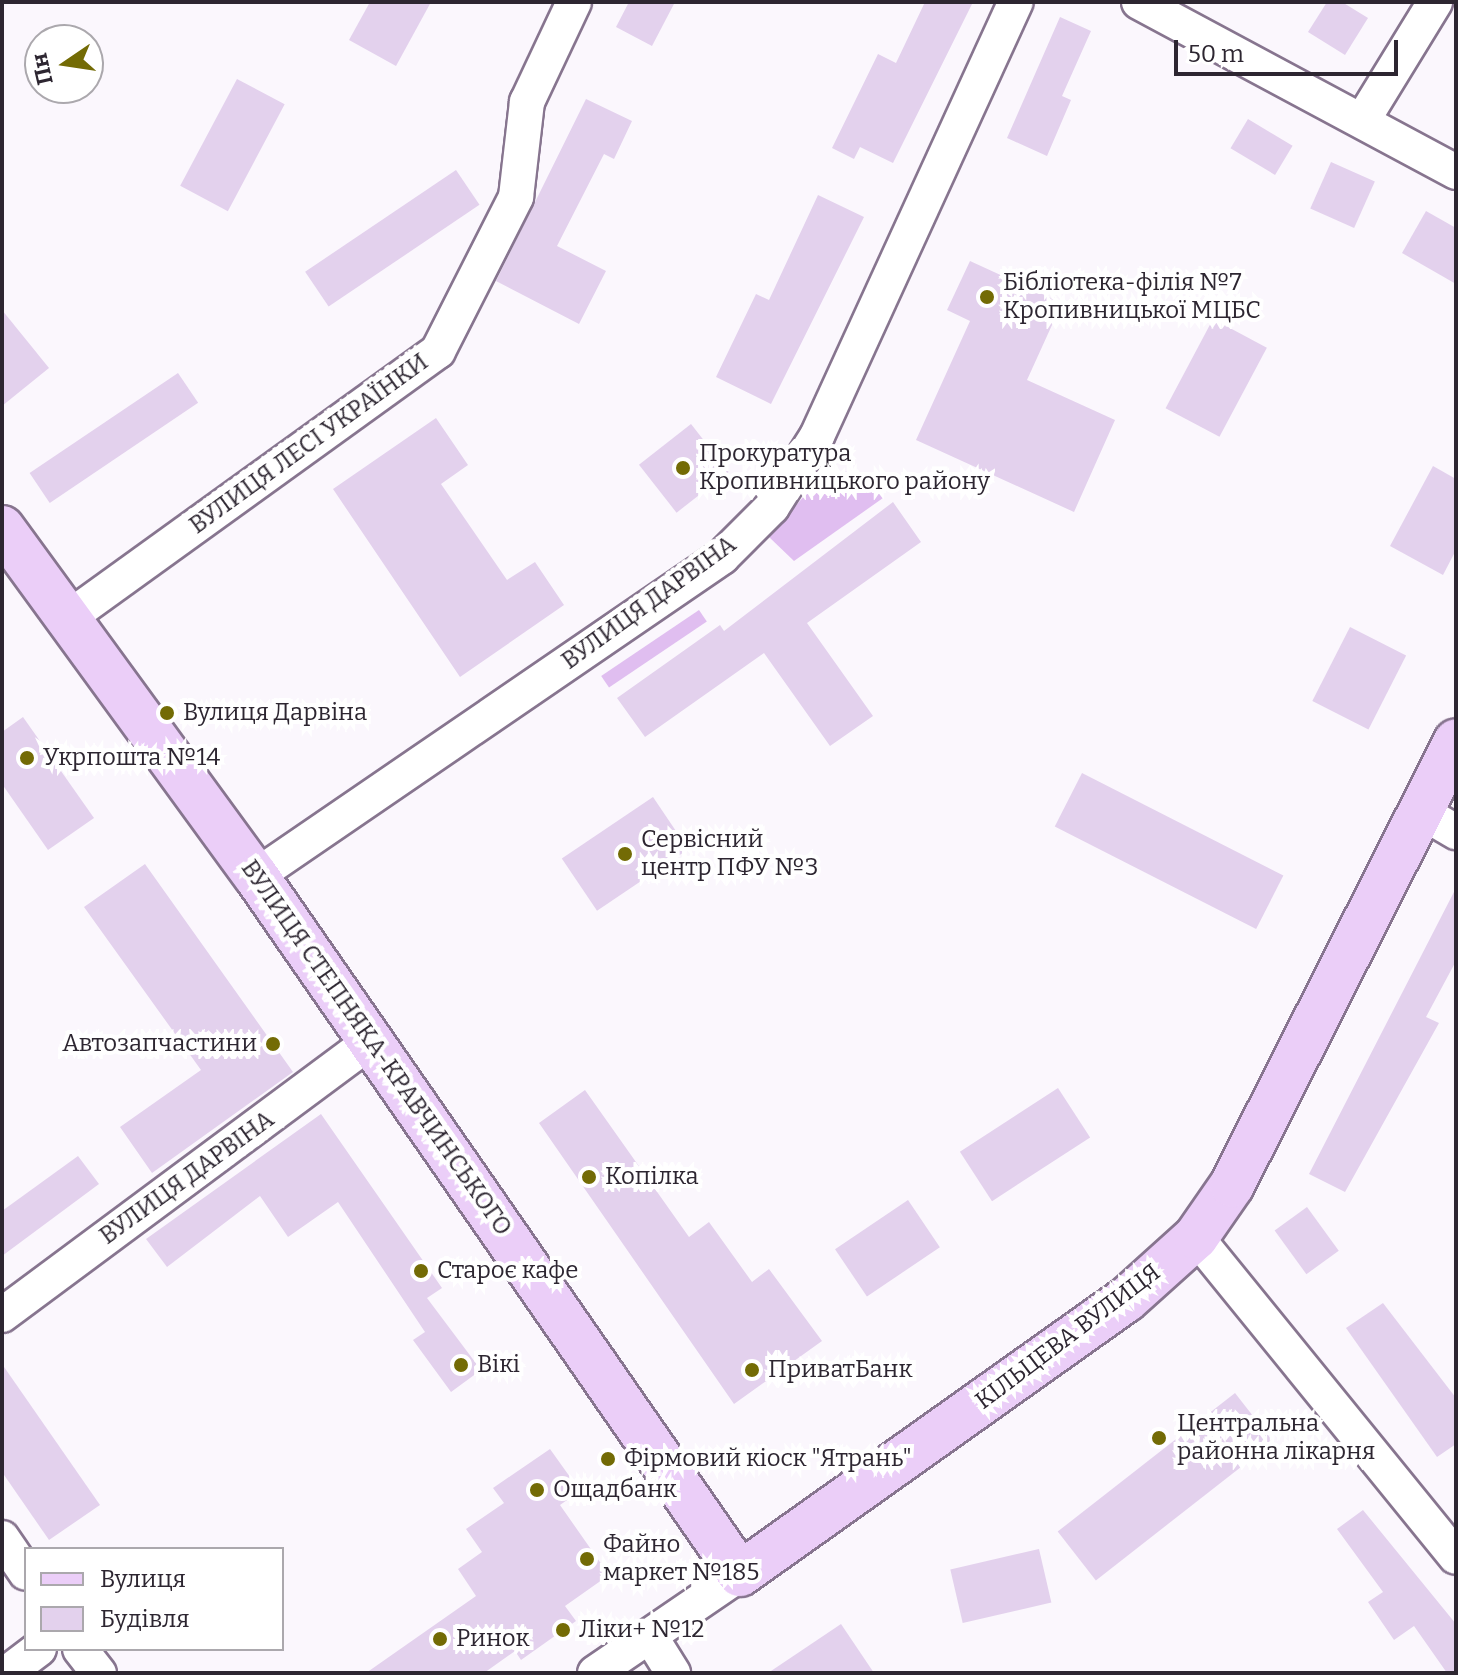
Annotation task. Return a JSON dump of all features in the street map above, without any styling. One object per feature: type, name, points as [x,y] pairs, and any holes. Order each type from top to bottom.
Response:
[{"type":"main road","name":"ВУЛИЦЯ СТЕПНЯКА-КРАВЧИНСЬКОГО","points":[[2,528],[372,1040],[740,1574]]},
{"type":"main road","name":"КІЛЬЦЕВА ВУЛИЦЯ","points":[[740,1574],[1126,1300],[1196,1237],[1232,1185],[1438,821],[1456,741]]},
{"type":"street","name":"ВУЛИЦЯ ЛЕСІ УКРАЇНКИ","points":[[68,618],[438,351],[516,197],[527,102],[574,2]]},
{"type":"street","name":"ВУЛИЦЯ ДАРВІНА","points":[[256,876],[722,557],[772,507],[817,436],[1016,2]]},
{"type":"street","points":[[1139,2],[1364,118],[1456,172]]},
{"type":"street","points":[[1364,118],[1435,2]]},
{"type":"street","name":"ВУЛИЦЯ ДАРВІНА","points":[[2,1315],[372,1040]]},
{"type":"street","points":[[1196,1237],[1453,1545]]},
{"type":"street","points":[[2,1538],[24,1570]]},
{"type":"street","name":"КІЛЬЦЕВА ВУЛИЦЯ","points":[[595,1673],[740,1574]]},
{"type":"street","points":[[650,1636],[673,1673]]},
{"type":"street","points":[[7,1673],[36,1651]]},
{"type":"street","points":[[82,1651],[99,1673]]},
{"type":"shaded area","points":[[852,471],[882,486],[883,498],[794,561],[769,537],[822,475]]},
{"type":"shaded area","points":[[699,610],[707,622],[609,688],[601,676]]},
{"type":"building","points":[[370,2],[431,2],[396,66],[349,40]]},
{"type":"building","points":[[629,2],[675,2],[652,46],[616,27]]},
{"type":"building","points":[[925,2],[973,2],[893,163],[860,147],[854,159],[832,148],[878,54],[896,63]]},
{"type":"building","points":[[1327,2],[1342,2],[1368,18],[1345,55],[1308,32]]},
{"type":"building","points":[[1060,17],[1091,31],[1062,96],[1071,100],[1047,156],[1007,138]]},
{"type":"building","points":[[237,79],[285,104],[228,211],[180,186]]},
{"type":"building","points":[[586,99],[632,121],[614,159],[604,154],[557,246],[606,271],[579,324],[496,281]]},
{"type":"building","points":[[1248,119],[1293,146],[1275,175],[1230,148]]},
{"type":"building","points":[[1331,162],[1375,182],[1354,228],[1310,209]]},
{"type":"building","points":[[456,170],[479,205],[329,307],[305,272]]},
{"type":"building","points":[[818,195],[864,217],[771,404],[716,377],[756,294],[769,300]]},
{"type":"building","points":[[1426,211],[1456,228],[1456,284],[1402,253]]},
{"type":"building","points":[[970,261],[1062,303],[1027,380],[1115,420],[1074,512],[916,440],[970,321],[947,310]]},
{"type":"building","points":[[2,310],[49,368],[2,406]]},
{"type":"building","points":[[1213,319],[1267,348],[1219,437],[1166,408]]},
{"type":"building","points":[[178,373],[198,403],[50,503],[30,473]]},
{"type":"building","points":[[436,418],[468,465],[441,484],[507,580],[535,562],[564,605],[460,677],[333,489]]},
{"type":"building","name":"Прокуратура Кропивницького району","points":[[691,424],[729,472],[677,513],[639,465]]},
{"type":"building","points":[[1433,466],[1456,479],[1456,550],[1443,575],[1390,546]]},
{"type":"building","points":[[893,502],[921,542],[807,623],[873,716],[830,746],[764,653],[645,737],[617,698],[720,625],[724,631]]},
{"type":"building","points":[[1350,627],[1406,656],[1368,730],[1312,701]]},
{"type":"building","name":"Укрпошта №14","points":[[23,717],[94,818],[48,850],[2,784],[2,732]]},
{"type":"building","points":[[1082,773],[1283,876],[1256,929],[1055,826]]},
{"type":"building","name":"Сервісний центр ПФУ №3","points":[[653,797],[688,849],[597,911],[562,859]]},
{"type":"building","points":[[145,864],[293,1072],[152,1173],[120,1127],[201,1070],[84,907]]},
{"type":"building","points":[[1456,888],[1456,961],[1426,1017],[1439,1023],[1345,1192],[1309,1174]]},
{"type":"building","points":[[1058,1088],[1090,1137],[992,1201],[960,1152]]},
{"type":"building","points":[[585,1090],[689,1237],[709,1222],[752,1282],[769,1269],[822,1341],[734,1404],[539,1123]]},
{"type":"building","points":[[321,1114],[442,1288],[427,1298],[481,1370],[451,1392],[413,1340],[425,1332],[338,1202],[288,1237],[260,1196],[167,1267],[146,1239]]},
{"type":"building","points":[[78,1156],[99,1184],[2,1256],[2,1211]]},
{"type":"building","points":[[908,1200],[940,1247],[867,1296],[835,1249]]},
{"type":"building","points":[[1307,1207],[1339,1251],[1306,1274],[1275,1231]]},
{"type":"building","points":[[1383,1303],[1456,1398],[1456,1444],[1437,1457],[1346,1328]]},
{"type":"building","points":[[2,1364],[100,1505],[49,1540],[2,1472]]},
{"type":"building","points":[[1235,1393],[1273,1442],[1096,1580],[1058,1532]]},
{"type":"building","points":[[550,1449],[580,1491],[560,1505],[609,1575],[565,1606],[576,1621],[521,1660],[515,1651],[484,1673],[366,1673],[476,1596],[458,1569],[482,1552],[466,1529],[504,1503],[493,1488]]},
{"type":"building","points":[[1363,1510],[1456,1624],[1456,1673],[1447,1673],[1414,1626],[1394,1640],[1368,1602],[1383,1592],[1337,1529]]},
{"type":"building","points":[[1039,1549],[1051,1603],[963,1623],[950,1569]]},
{"type":"building","points":[[841,1624],[874,1673],[768,1673]]},
{"type":"place","name":"Бібліотека-філія №7 Кропивницької МЦБС","points":[[987,297]]},
{"type":"place","name":"Прокуратура Кропивницького району","points":[[683,468]]},
{"type":"place","name":"Вулиця Дарвіна","points":[[167,713]]},
{"type":"place","name":"Укрпошта №14","points":[[27,758]]},
{"type":"place","name":"Сервісний центр ПФУ №3","points":[[625,854]]},
{"type":"place","name":"Автозапчастини","points":[[273,1044]]},
{"type":"place","name":"Копілка","points":[[589,1177]]},
{"type":"place","name":"Староє кафе","points":[[421,1271]]},
{"type":"place","name":"Вікі","points":[[461,1365]]},
{"type":"place","name":"ПриватБанк","points":[[752,1370]]},
{"type":"place","name":"Центральна районна лікарня","points":[[1159,1438]]},
{"type":"place","name":"Фірмовий кіоск \"Ятрань\"","points":[[608,1459]]},
{"type":"place","name":"Ощадбанк","points":[[537,1490]]},
{"type":"place","name":"Файно маркет №185","points":[[587,1559]]},
{"type":"place","name":"Ліки+ №12","points":[[563,1630]]},
{"type":"place","name":"Ринок","points":[[440,1639]]}]
